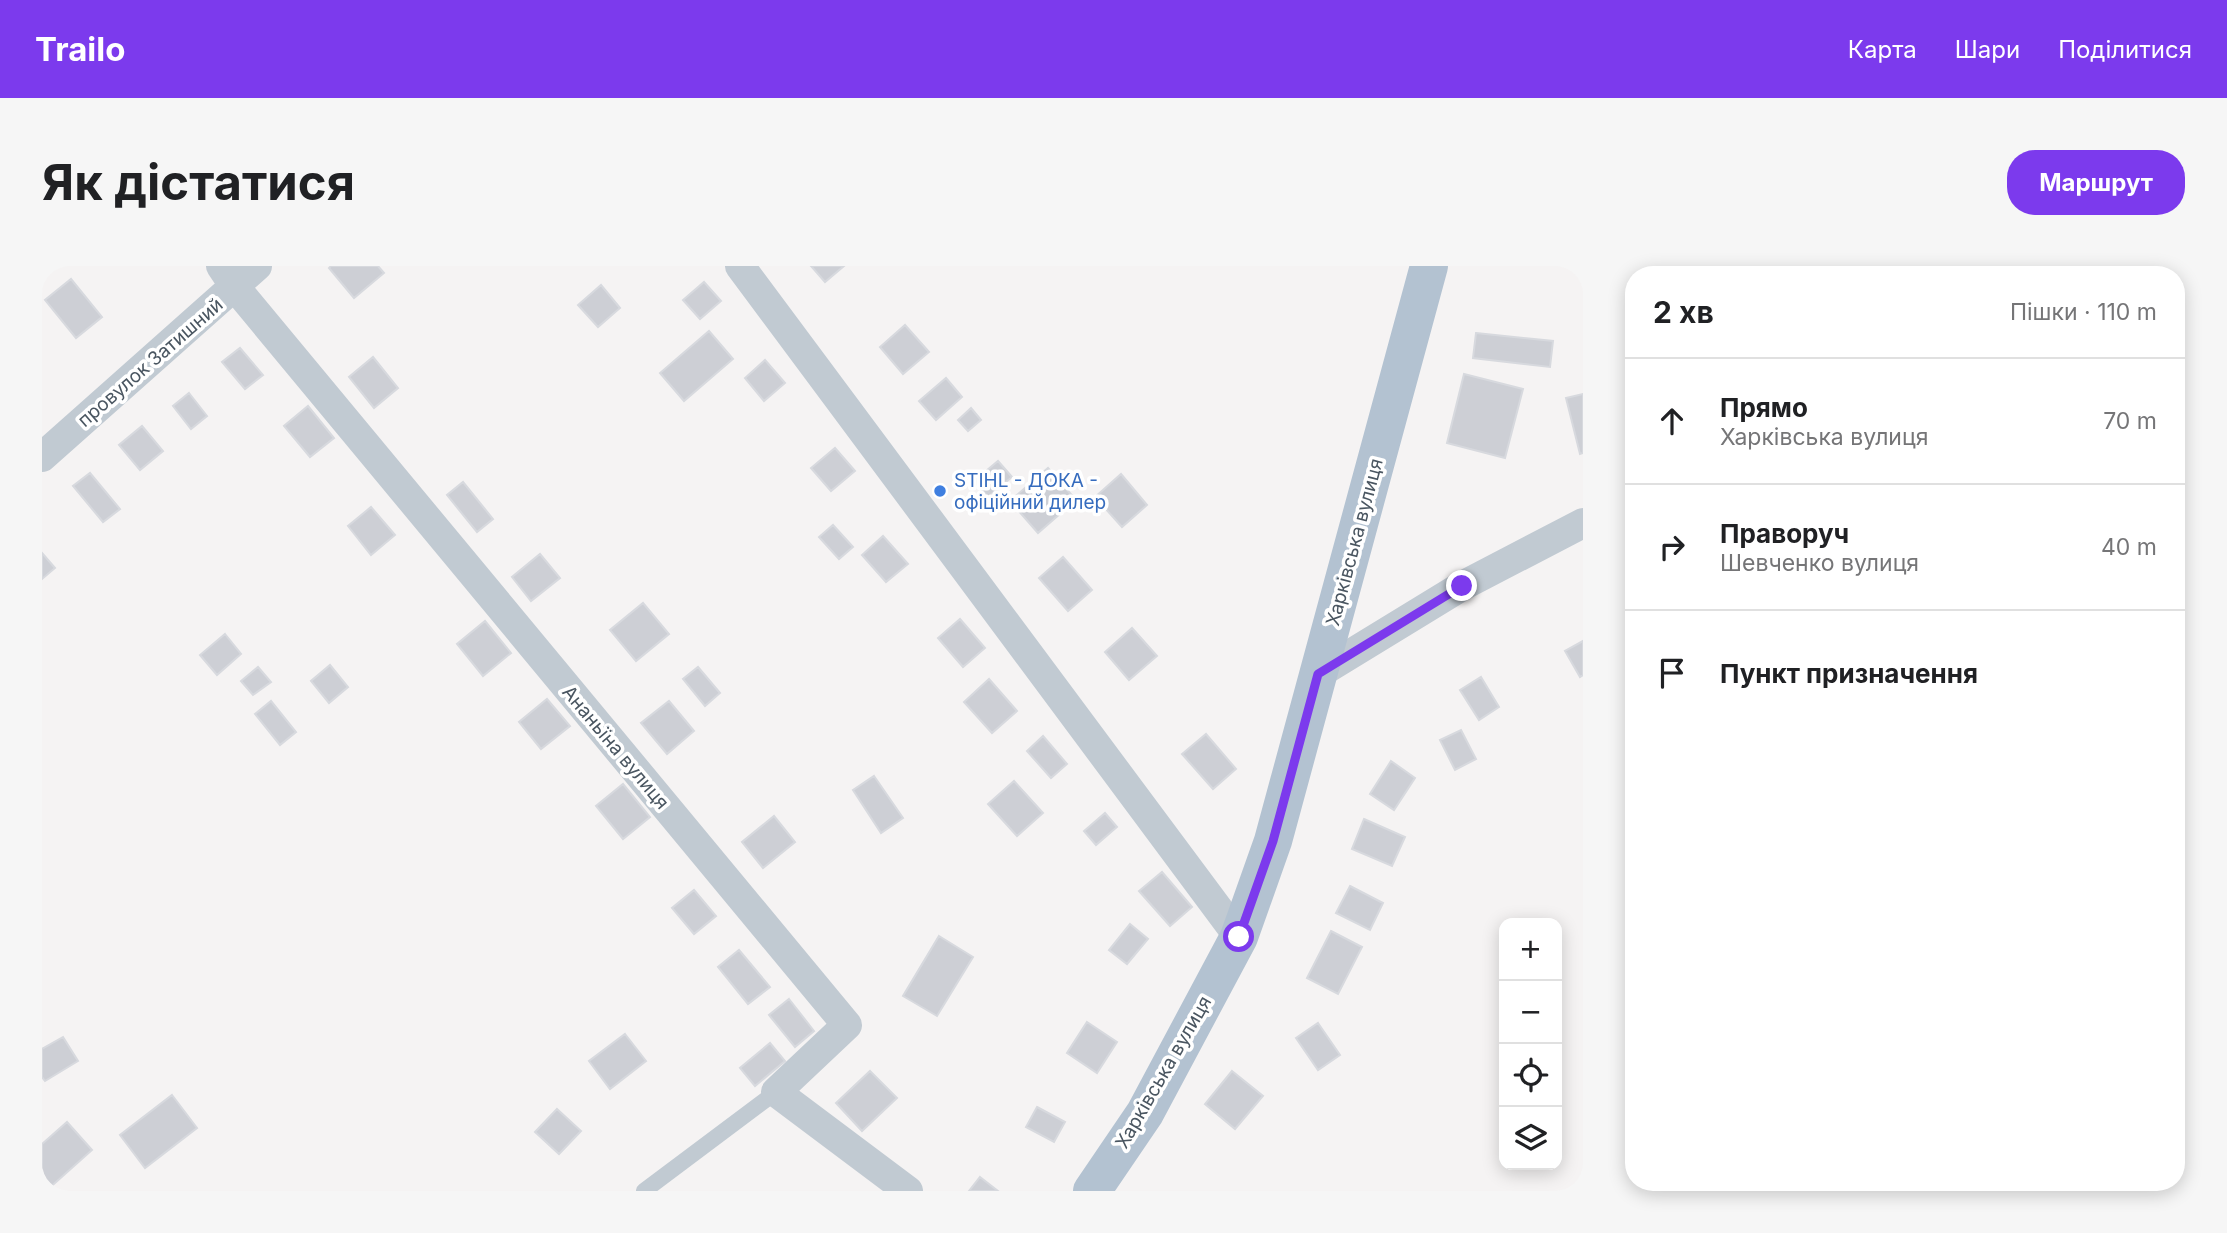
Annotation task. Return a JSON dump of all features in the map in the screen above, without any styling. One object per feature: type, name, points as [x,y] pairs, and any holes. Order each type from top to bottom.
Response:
[{"type":"main road","name":"Харківська вулиця","points":[[1092,1191],[1145,1113],[1239,937],[1273,841],[1429,266]]},
{"type":"street","name":"провулок Затишний","points":[[42,457],[228,276],[257,266]]},
{"type":"street","points":[[740,266],[1239,937]]},
{"type":"street","name":"Ананьїна вулиця","points":[[228,276],[847,1025],[776,1092]]},
{"type":"street","points":[[1318,674],[1462,586],[1583,523]]},
{"type":"street","points":[[776,1092],[908,1191]]},
{"type":"lane","points":[[644,1191],[776,1092]]},
{"type":"building","points":[[378,266],[384,273],[354,298],[329,268]]},
{"type":"building","points":[[811,266],[844,266],[825,282]]},
{"type":"building","points":[[71,279],[102,317],[76,338],[45,300]]},
{"type":"building","points":[[704,282],[721,301],[700,319],[683,300]]},
{"type":"building","points":[[601,285],[620,308],[598,327],[578,305]]},
{"type":"building","points":[[905,325],[929,352],[903,374],[880,347]]},
{"type":"building","points":[[709,331],[733,359],[684,401],[660,373]]},
{"type":"building","points":[[1476,333],[1553,341],[1550,367],[1473,358]]},
{"type":"building","points":[[240,348],[263,375],[245,389],[222,362]]},
{"type":"building","points":[[373,357],[398,388],[374,408],[349,377]]},
{"type":"building","points":[[765,360],[785,383],[764,401],[745,378]]},
{"type":"building","points":[[1464,374],[1523,389],[1505,458],[1447,443]]},
{"type":"building","points":[[946,378],[962,397],[936,420],[919,401]]},
{"type":"building","points":[[189,393],[207,416],[191,429],[173,406]]},
{"type":"building","points":[[1583,394],[1583,453],[1580,454],[1566,398]]},
{"type":"building","points":[[308,406],[334,438],[310,457],[284,426]]},
{"type":"building","points":[[971,408],[981,420],[968,431],[958,420]]},
{"type":"building","points":[[142,426],[163,451],[140,470],[119,445]]},
{"type":"building","points":[[835,448],[855,471],[831,491],[811,468]]},
{"type":"building","points":[[998,461],[1012,477],[988,497],[974,481]]},
{"type":"building","points":[[1048,468],[1076,500],[1038,533],[1010,501]]},
{"type":"building","points":[[90,473],[120,509],[103,522],[73,486]]},
{"type":"building","points":[[1121,474],[1147,505],[1122,527],[1095,497]]},
{"type":"building","points":[[463,482],[493,519],[477,532],[447,495]]},
{"type":"building","points":[[371,507],[395,535],[371,555],[348,526]]},
{"type":"building","points":[[833,525],[853,547],[839,559],[819,537]]},
{"type":"building","points":[[883,536],[908,564],[886,582],[862,555]]},
{"type":"building","points":[[42,553],[55,568],[42,579]]},
{"type":"building","points":[[540,554],[560,578],[531,601],[512,577]]},
{"type":"building","points":[[1063,557],[1092,590],[1068,611],[1039,578]]},
{"type":"building","points":[[643,603],[669,634],[636,661],[610,630]]},
{"type":"building","points":[[960,619],[985,648],[963,667],[938,638]]},
{"type":"building","points":[[485,621],[511,653],[483,676],[457,644]]},
{"type":"building","points":[[1132,628],[1157,656],[1129,680],[1105,652]]},
{"type":"building","points":[[225,634],[241,654],[217,675],[200,655]]},
{"type":"building","points":[[1583,641],[1583,675],[1580,677],[1565,651]]},
{"type":"building","points":[[330,665],[348,687],[329,703],[311,681]]},
{"type":"building","points":[[258,667],[271,682],[253,695],[241,681]]},
{"type":"building","points":[[698,667],[720,693],[705,706],[683,679]]},
{"type":"building","points":[[1481,677],[1499,707],[1479,720],[1460,690]]},
{"type":"building","points":[[989,679],[1017,711],[992,733],[964,702]]},
{"type":"building","points":[[547,699],[570,726],[541,749],[519,722]]},
{"type":"building","points":[[271,701],[296,732],[280,745],[255,714]]},
{"type":"building","points":[[669,701],[694,731],[667,754],[641,723]]},
{"type":"building","points":[[1461,730],[1476,759],[1455,770],[1440,740]]},
{"type":"building","points":[[1206,734],[1236,769],[1213,789],[1182,754]]},
{"type":"building","points":[[1043,736],[1067,764],[1051,778],[1027,751]]},
{"type":"building","points":[[1391,761],[1415,778],[1394,810],[1370,794]]},
{"type":"building","points":[[874,776],[903,818],[881,833],[853,790]]},
{"type":"building","points":[[1014,781],[1043,813],[1017,836],[988,804]]},
{"type":"building","points":[[623,784],[650,817],[623,839],[596,806]]},
{"type":"building","points":[[1105,813],[1117,827],[1096,845],[1084,831]]},
{"type":"building","points":[[774,816],[795,842],[763,868],[742,842]]},
{"type":"building","points":[[1364,819],[1405,837],[1392,866],[1352,849]]},
{"type":"building","points":[[1162,872],[1192,907],[1170,926],[1139,891]]},
{"type":"building","points":[[1350,886],[1383,903],[1370,930],[1336,913]]},
{"type":"building","points":[[694,890],[716,916],[694,934],[672,908]]},
{"type":"building","points":[[1130,924],[1148,939],[1127,964],[1109,950]]},
{"type":"building","points":[[1331,931],[1362,947],[1338,994],[1307,978]]},
{"type":"building","points":[[939,936],[973,957],[937,1016],[903,996]]},
{"type":"building","points":[[739,950],[770,987],[748,1004],[718,967]]},
{"type":"building","points":[[789,999],[814,1031],[795,1047],[769,1015]]},
{"type":"building","points":[[1087,1022],[1117,1042],[1097,1073],[1067,1053]]},
{"type":"building","points":[[1318,1023],[1340,1055],[1318,1070],[1296,1038]]},
{"type":"building","points":[[625,1034],[646,1061],[610,1089],[589,1061]]},
{"type":"building","points":[[63,1037],[78,1061],[45,1081],[42,1077],[42,1049]]},
{"type":"building","points":[[770,1043],[785,1061],[755,1086],[740,1068]]},
{"type":"building","points":[[870,1071],[897,1098],[862,1131],[836,1103]]},
{"type":"building","points":[[1232,1071],[1263,1096],[1235,1129],[1205,1104]]},
{"type":"building","points":[[172,1095],[197,1128],[145,1168],[120,1135]]},
{"type":"building","points":[[1037,1107],[1065,1122],[1054,1142],[1026,1127]]},
{"type":"building","points":[[557,1109],[581,1131],[559,1154],[535,1132]]},
{"type":"building","points":[[67,1122],[92,1150],[46,1191],[42,1186],[42,1144]]},
{"type":"building","points":[[980,1177],[998,1191],[969,1191]]},
{"type":"place","name":"STIHL - ДОКА - офіційний дилер","points":[[940,491]]},
{"type":"route","points":[[1239,937],[1273,841],[1318,674],[1462,586]]}]
